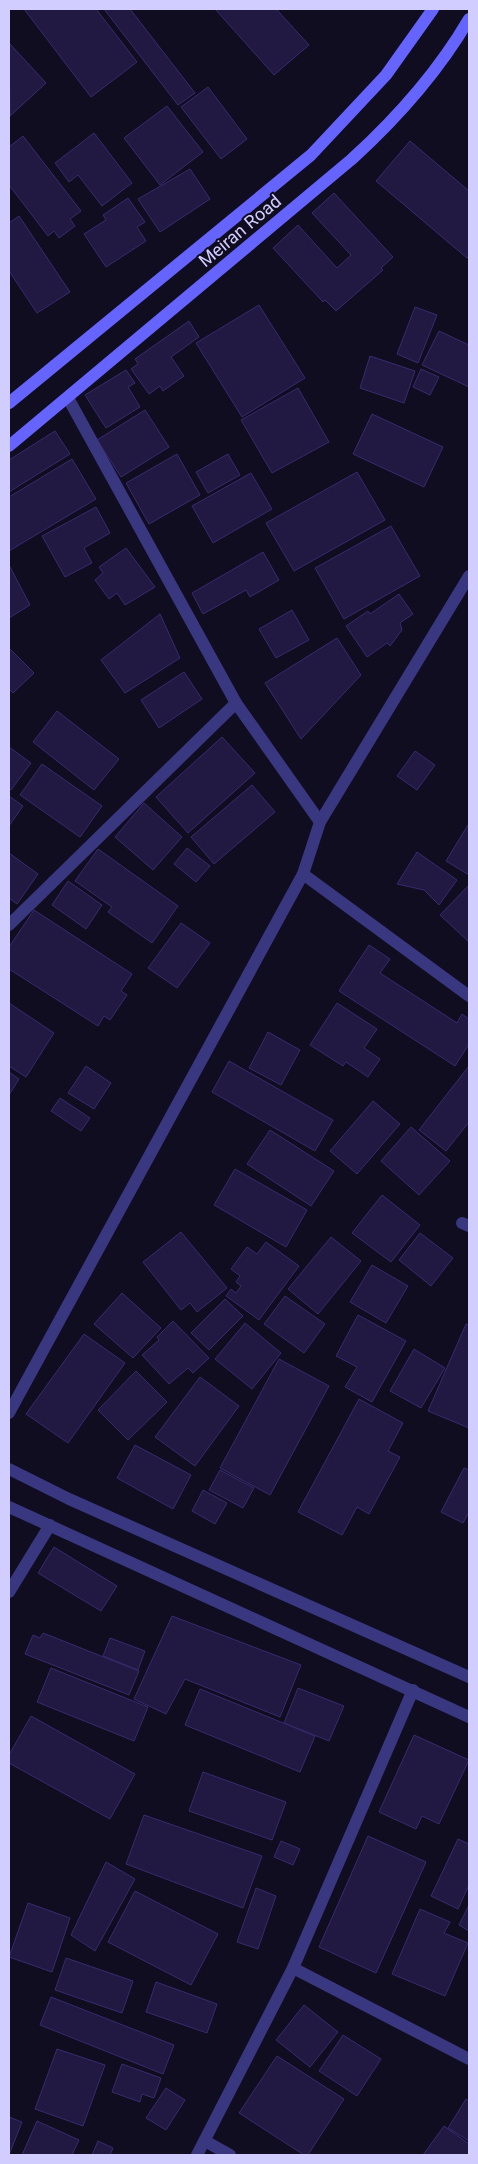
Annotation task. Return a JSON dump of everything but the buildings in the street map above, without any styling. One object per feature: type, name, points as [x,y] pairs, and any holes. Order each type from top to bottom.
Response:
[{"type":"main road","name":"Meiran Road","points":[[9,403],[312,155],[386,75],[433,9]]},
{"type":"main road","name":"Meiran Road","points":[[9,446],[352,159],[384,130],[453,47],[469,19]]},
{"type":"street","points":[[68,398],[236,704],[320,822]]},
{"type":"street","points":[[9,1413],[303,874],[320,822],[469,576]]},
{"type":"street","points":[[9,925],[236,704]]},
{"type":"street","points":[[303,874],[469,996]]},
{"type":"street","points":[[9,1469],[69,1499],[469,1677]]},
{"type":"street","points":[[9,1507],[469,1716]]},
{"type":"street","points":[[9,1592],[50,1525]]},
{"type":"street","points":[[197,2155],[293,1968],[413,1690]]},
{"type":"street","points":[[293,1968],[469,2059]]},
{"type":"street","points":[[205,2141],[230,2155]]}]
